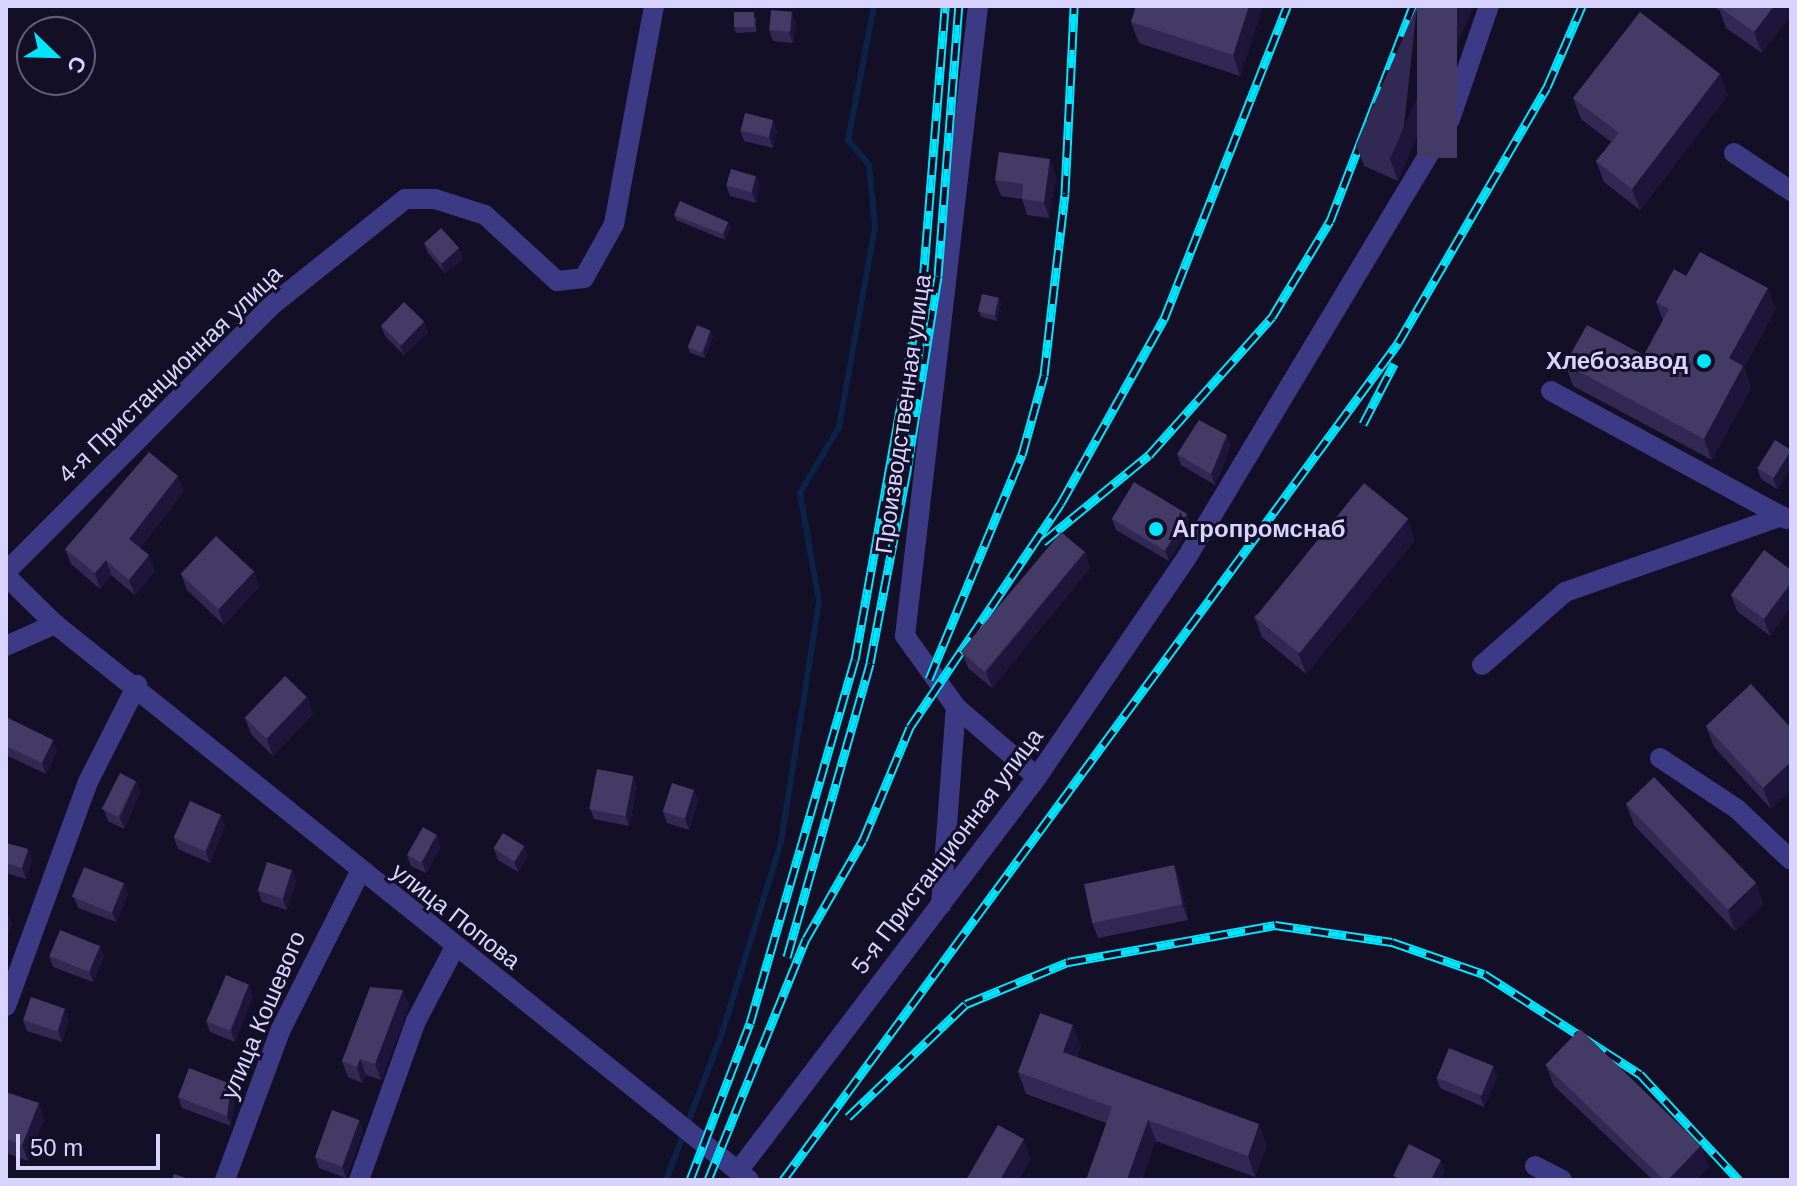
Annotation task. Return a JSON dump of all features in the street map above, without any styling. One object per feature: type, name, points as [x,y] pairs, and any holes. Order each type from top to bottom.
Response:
[{"type":"street","name":"4-я Пристанционная улица","points":[[6,574],[271,306],[405,199],[435,199],[485,215],[557,281],[584,278],[614,224],[654,6]]},
{"type":"street","name":"Производственная улица","points":[[978,6],[944,323],[907,572],[905,636],[956,707],[1037,777]]},
{"type":"street","name":"5-я Пристанционная улица","points":[[744,1175],[1037,777],[1187,557],[1450,119],[1489,6]]},
{"type":"street","points":[[1734,153],[1791,191]]},
{"type":"street","points":[[1551,391],[1787,519]]},
{"type":"street","points":[[1482,665],[1565,592],[1787,519]]},
{"type":"street","points":[[6,574],[55,624],[6,646]]},
{"type":"street","name":"улица Попова","points":[[55,624],[137,685],[359,874],[744,1175]]},
{"type":"street","points":[[6,1006],[88,782],[137,685]]},
{"type":"street","points":[[941,905],[956,707]]},
{"type":"street","points":[[1660,758],[1737,809],[1791,860]]},
{"type":"street","name":"улица Кошевого","points":[[225,1180],[281,1029],[359,874]]},
{"type":"street","points":[[359,1180],[416,1021],[455,947]]},
{"type":"street","points":[[1535,1166],[1562,1180]]},
{"type":"building","points":[[1136,6],[1249,6],[1233,55],[1131,22]]},
{"type":"building","points":[[1417,6],[1457,6],[1457,158],[1417,158]]},
{"type":"building","points":[[1718,6],[1774,6],[1754,32]]},
{"type":"building","points":[[771,10],[792,12],[790,32],[769,30]]},
{"type":"building","points":[[734,12],[754,12],[754,27],[734,27]]},
{"type":"building","points":[[1640,12],[1720,74],[1632,189],[1596,161],[1619,133],[1573,98]]},
{"type":"building","points":[[745,113],[773,120],[769,137],[741,130]]},
{"type":"building","points":[[999,152],[1050,159],[1044,202],[1022,199],[1023,184],[995,180]]},
{"type":"building","points":[[731,169],[756,176],[751,193],[726,185]]},
{"type":"building","points":[[680,201],[728,222],[723,234],[674,215]]},
{"type":"building","points":[[441,228],[459,248],[442,263],[424,243]]},
{"type":"building","name":"Хлебозавод","points":[[1700,252],[1768,288],[1729,358],[1743,366],[1704,439],[1565,364],[1587,325],[1644,355],[1669,309],[1656,302],[1674,269],[1686,276]]},
{"type":"building","points":[[982,294],[999,298],[995,315],[978,312]]},
{"type":"building","points":[[404,302],[424,321],[401,345],[381,326]]},
{"type":"building","points":[[697,325],[711,331],[701,353],[688,347]]},
{"type":"building","points":[[1199,420],[1227,435],[1211,474],[1177,454]]},
{"type":"building","points":[[1775,440],[1791,450],[1774,478],[1758,468]]},
{"type":"building","points":[[149,452],[178,476],[129,539],[149,555],[129,580],[106,560],[95,573],[65,549]]},
{"type":"building","name":"Агропромснаб","points":[[1134,482],[1187,514],[1165,551],[1112,519]]},
{"type":"building","points":[[1364,483],[1408,519],[1299,653],[1255,617]]},
{"type":"building","points":[[1061,532],[1085,552],[984,671],[961,652]]},
{"type":"building","points":[[216,536],[254,571],[219,609],[181,574]]},
{"type":"building","points":[[1764,550],[1791,570],[1791,583],[1764,619],[1731,595]]},
{"type":"building","points":[[285,676],[307,697],[266,739],[245,718]]},
{"type":"building","points":[[1751,684],[1791,728],[1791,762],[1763,788],[1706,726]]},
{"type":"building","points":[[6,717],[53,740],[42,763],[6,746]]},
{"type":"building","points":[[597,769],[633,776],[625,816],[589,809]]},
{"type":"building","points":[[120,773],[136,781],[118,817],[102,809]]},
{"type":"building","points":[[1654,777],[1756,883],[1728,910],[1626,804]]},
{"type":"building","points":[[672,783],[694,790],[685,819],[663,812]]},
{"type":"building","points":[[190,801],[221,815],[205,851],[174,838]]},
{"type":"building","points":[[423,827],[437,835],[421,863],[407,855]]},
{"type":"building","points":[[503,833],[524,846],[515,862],[493,848]]},
{"type":"building","points":[[6,843],[28,849],[22,868],[6,863]]},
{"type":"building","points":[[267,862],[292,870],[282,899],[258,891]]},
{"type":"building","points":[[1174,865],[1182,904],[1092,923],[1084,884]]},
{"type":"building","points":[[84,867],[124,883],[112,913],[72,897]]},
{"type":"building","points":[[60,930],[100,946],[89,972],[50,956]]},
{"type":"building","points":[[226,975],[249,985],[229,1031],[206,1021]]},
{"type":"building","points":[[370,987],[403,990],[375,1064],[360,1059],[357,1067],[342,1061]]},
{"type":"building","points":[[31,997],[65,1009],[57,1031],[23,1020]]},
{"type":"building","points":[[1040,1013],[1073,1025],[1063,1052],[1259,1124],[1248,1156],[1148,1120],[1127,1180],[1086,1180],[1112,1107],[1018,1072]]},
{"type":"building","points":[[1580,1029],[1701,1146],[1664,1180],[1545,1065]]},
{"type":"building","points":[[1449,1048],[1494,1066],[1482,1096],[1437,1078]]},
{"type":"building","points":[[189,1068],[231,1084],[227,1116],[178,1097]]},
{"type":"building","points":[[6,1092],[39,1103],[22,1145],[6,1139]]},
{"type":"building","points":[[332,1110],[359,1120],[342,1167],[315,1157]]},
{"type":"building","points":[[998,1125],[1024,1139],[1000,1180],[966,1180]]},
{"type":"building","points":[[1409,1144],[1441,1160],[1431,1180],[1402,1180],[1393,1176]]},
{"type":"building","points":[[174,1174],[192,1180],[172,1180]]},
{"type":"waterway","points":[[666,1180],[722,1033],[781,842],[819,601],[800,493],[839,427],[875,226],[869,165],[848,140],[874,6]]},
{"type":"railway","points":[[690,1180],[750,1023],[855,660],[923,282],[945,6]]},
{"type":"railway","points":[[787,957],[870,663],[907,470],[938,276],[959,6]]},
{"type":"railway","points":[[929,679],[1022,455],[1044,375],[1065,193],[1074,6]]},
{"type":"railway","points":[[708,1180],[806,939],[863,840],[910,727],[1061,503],[1164,319],[1287,6]]},
{"type":"railway","points":[[1043,542],[1149,455],[1272,317],[1330,221],[1413,6]]},
{"type":"railway","points":[[783,1180],[1398,343],[1547,87],[1582,6]]},
{"type":"railway","points":[[1363,424],[1394,364]]},
{"type":"railway","points":[[848,1117],[966,1004],[1068,962],[1275,925],[1392,942],[1484,974],[1640,1074],[1739,1180]]},
{"type":"place","name":"Хлебозавод","points":[[1704,361]]},
{"type":"place","name":"Агропромснаб","points":[[1156,529]]}]
